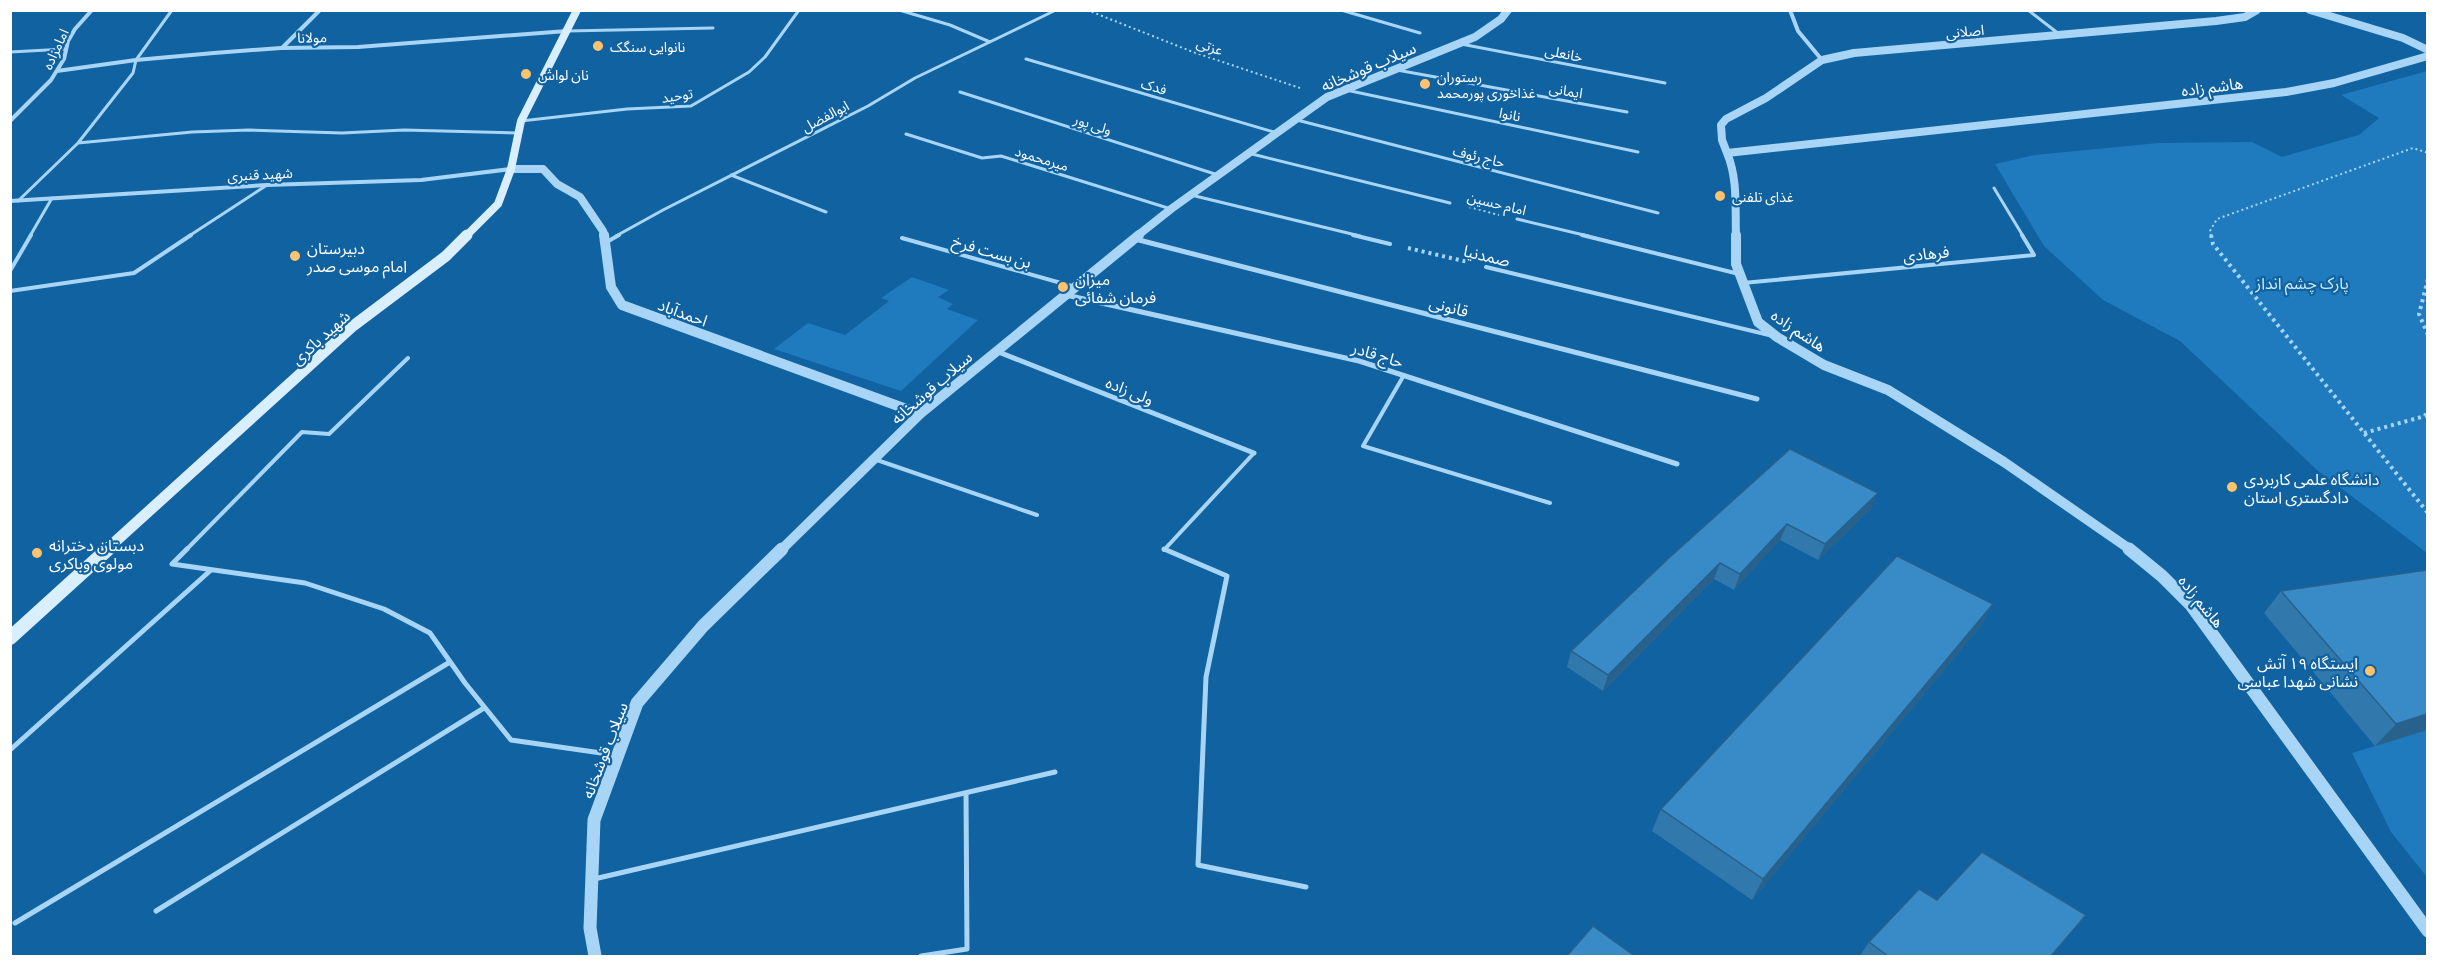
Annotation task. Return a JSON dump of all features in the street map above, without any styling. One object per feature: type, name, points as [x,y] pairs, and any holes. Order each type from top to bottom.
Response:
[{"type":"main road","name":"شهید باکری","points":[[10,638],[353,326],[446,256],[498,204],[511,169],[521,121],[577,10]]},
{"type":"street","name":"امامزاده","points":[[12,118],[51,80],[64,58],[75,29],[92,10]]},
{"type":"street","points":[[281,48],[320,10]]},
{"type":"street","name":"سیلاب قوشخانه","points":[[595,957],[590,928],[594,820],[637,703],[703,626],[920,414],[1171,209],[1294,119],[1328,97],[1475,37],[1501,19],[1508,10]]},
{"type":"street","points":[[1790,10],[1798,31],[1822,60]]},
{"type":"street","name":"اصلانی","points":[[1727,153],[1722,141],[1720,125],[1726,119],[1766,98],[1822,60],[1854,53],[2216,21],[2245,17],[2257,10]]},
{"type":"street","points":[[2310,10],[2403,38],[2427,50]]},
{"type":"street","name":"مولانا","points":[[57,71],[136,60],[281,48],[358,47],[567,31]]},
{"type":"street","name":"هاشم زاده","points":[[2427,56],[2334,83],[2286,92],[1727,153],[1733,167],[1735,185],[1736,264],[1758,322],[1777,337],[1824,365],[1888,390],[2004,462],[2118,540],[2162,576],[2191,605],[2427,931]]},
{"type":"street","name":"شهید قنبری","points":[[10,201],[267,185],[421,180],[511,169]]},
{"type":"street","name":"احمدآباد","points":[[511,169],[543,169],[557,184],[580,197],[603,231],[610,286],[622,305],[920,414]]},
{"type":"street","name":"قانونی","points":[[1134,239],[1757,399]]},
{"type":"street","name":"حاج قادر","points":[[1066,295],[1359,361],[1677,464]]},
{"type":"street","name":"ولی زاده","points":[[996,351],[1254,453]]},
{"type":"lane","points":[[18,201],[78,143],[93,121],[134,73],[136,60],[172,10]]},
{"type":"lane","name":"توحید","points":[[521,121],[691,106],[749,72],[765,57],[799,10]]},
{"type":"lane","points":[[899,10],[950,25],[990,42]]},
{"type":"lane","name":"ابوالفضل","points":[[605,243],[731,175],[868,106],[915,78],[1056,10]]},
{"type":"lane","points":[[1341,10],[1420,33]]},
{"type":"lane","points":[[2028,10],[2061,35]]},
{"type":"lane","points":[[567,31],[713,28]]},
{"type":"lane","name":"خانعلی","points":[[1460,44],[1665,83]]},
{"type":"lane","points":[[10,52],[66,49]]},
{"type":"lane","name":"فدک","points":[[1026,59],[1276,132]]},
{"type":"lane","name":"ایمانی","points":[[1395,69],[1627,112]]},
{"type":"lane","name":"نانوا","points":[[1343,90],[1638,152]]},
{"type":"lane","name":"ولی پور","points":[[960,92],[1218,175]]},
{"type":"lane","name":"حاج رئوف","points":[[1294,119],[1658,213]]},
{"type":"lane","points":[[78,143],[192,132],[249,130],[342,133],[404,130],[518,134]]},
{"type":"lane","name":"میرمحمود","points":[[906,134],[982,158],[1001,156],[1171,209]]},
{"type":"lane","name":"امام حسین","points":[[1248,153],[1450,203]]},
{"type":"lane","points":[[731,175],[826,212]]},
{"type":"lane","points":[[10,291],[134,273],[267,185]]},
{"type":"lane","name":"فرهادی","points":[[1742,279],[2034,255],[1994,188]]},
{"type":"lane","points":[[1191,195],[1390,244]]},
{"type":"lane","points":[[10,271],[52,198]]},
{"type":"lane","name":"امام حسین","points":[[1517,219],[1742,279]]},
{"type":"lane","name":"بن بست فرخ","points":[[902,238],[1075,287]]},
{"type":"lane","name":"صمدنیا","points":[[1486,267],[1777,337]]},
{"type":"lane","points":[[408,358],[329,434],[302,432],[172,564],[305,583],[384,609],[430,633],[484,708],[511,740],[617,756]]},
{"type":"lane","points":[[1404,375],[1363,446],[1550,503]]},
{"type":"lane","points":[[1254,453],[1163,550],[1227,576],[1206,677],[1198,865],[1306,887]]},
{"type":"lane","points":[[874,459],[1037,515]]},
{"type":"lane","points":[[10,750],[211,570]]},
{"type":"lane","points":[[15,923],[450,662]]},
{"type":"lane","points":[[156,911],[484,708]]},
{"type":"lane","points":[[591,879],[1055,772]]},
{"type":"lane","points":[[921,957],[967,950],[966,792]]},
{"type":"path","name":"عزتی","points":[[1087,10],[1193,52],[1328,97]]},
{"type":"path","points":[[2427,153],[2413,148],[2217,219],[2210,231],[2213,244],[2427,513]]},
{"type":"path","name":"امام حسین","points":[[1450,203],[1517,219]]},
{"type":"path","name":"صمدنیا","points":[[1390,244],[1486,267]]},
{"type":"path","points":[[2427,279],[2419,314],[2427,335]]},
{"type":"path","points":[[2364,433],[2425,416],[2427,409]]},
{"type":"green space","name":"پارک چشم انداز","points":[[2428,71],[2427,553],[2317,470],[2180,341],[2103,300],[2044,246],[1995,164],[2035,155],[2158,143],[2252,142],[2282,157],[2359,135],[2379,118],[2341,95]]},
{"type":"green space","points":[[912,277],[949,290],[938,297],[953,304],[947,309],[978,320],[901,391],[774,349],[808,323],[845,335],[889,301],[881,298]]},
{"type":"green space","points":[[2428,730],[2427,877],[2391,832],[2352,753]]},
{"type":"building","points":[[1790,449],[1878,493],[1825,544],[1787,524],[1740,574],[1720,563],[1608,675],[1571,651],[1670,557]]},
{"type":"building","points":[[1897,556],[1993,604],[1763,879],[1661,809]]},
{"type":"building","name":"ایستگاه ۱۹ آتش نشانی شهدا عباسی","points":[[2427,570],[2427,714],[2396,724],[2281,591]]},
{"type":"building","points":[[1982,852],[2086,915],[2050,957],[1887,957],[1869,942],[1919,889],[1937,900]]},
{"type":"building","points":[[1593,926],[1636,957],[1566,957]]},
{"type":"place","name":"نانوایی سنگک","points":[[598,46]]},
{"type":"place","name":"نان لواش","points":[[526,74]]},
{"type":"place","name":"رستوران غذاخوری پورمحمد","points":[[1425,84]]},
{"type":"place","name":"غذای تلفنی","points":[[1720,196]]},
{"type":"place","name":"دبیرستان امام موسی صدر","points":[[295,256]]},
{"type":"place","name":"میزان فرمان شفائی","points":[[1063,287]]},
{"type":"place","name":"دانشگاه علمی کاربردی دادگستری استان","points":[[2232,487]]},
{"type":"place","name":"دبستان دخترانه مولوی وباکری","points":[[37,553]]},
{"type":"place","name":"ایستگاه ۱۹ آتش نشانی شهدا عباسی","points":[[2370,671]]}]
